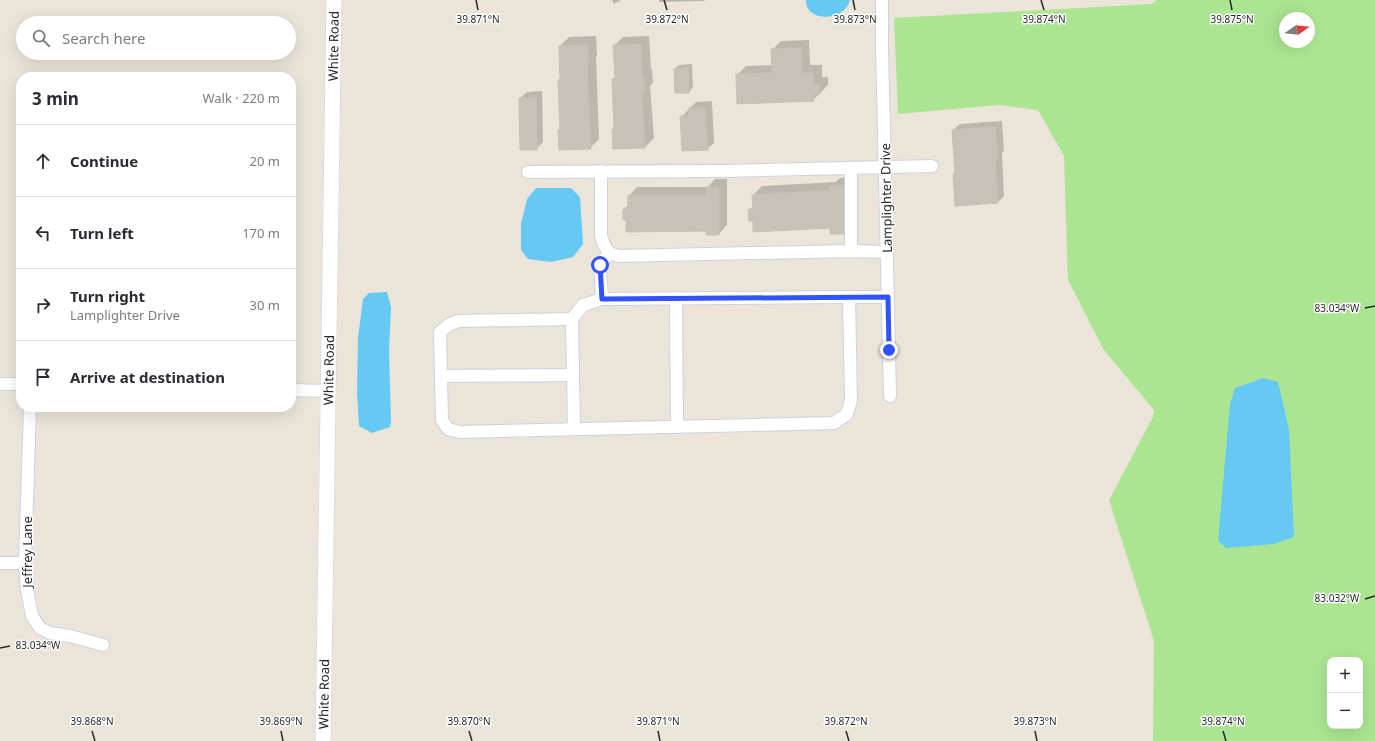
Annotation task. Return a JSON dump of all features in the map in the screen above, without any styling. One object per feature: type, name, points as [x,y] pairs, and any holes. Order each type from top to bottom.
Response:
[{"type":"street","name":"White Road","points":[[322,741],[334,0]]},
{"type":"street","name":"Lamplighter Drive","points":[[882,0],[890,396]]},
{"type":"street","points":[[528,172],[724,171],[932,166]]},
{"type":"street","points":[[851,168],[851,251]]},
{"type":"street","points":[[601,171],[601,236],[609,253],[618,256],[851,251],[887,252]]},
{"type":"street","points":[[602,299],[600,265],[609,253]]},
{"type":"street","points":[[572,319],[459,321],[450,324],[440,332],[442,420],[448,429],[460,432],[834,423],[847,414],[851,400],[849,297]]},
{"type":"street","points":[[574,429],[572,319],[583,305],[602,299],[888,297]]},
{"type":"street","points":[[676,298],[678,426]]},
{"type":"street","points":[[441,376],[573,375]]},
{"type":"street","points":[[0,384],[16,384]]},
{"type":"street","points":[[296,390],[328,391]]},
{"type":"street","name":"Jeffrey Lane","points":[[30,412],[25,563],[29,604],[32,616],[40,628],[50,633],[70,636],[103,645]]},
{"type":"street","points":[[0,563],[25,563]]},
{"type":"green space","points":[[1157,0],[1375,0],[1375,741],[1153,741],[1154,641],[1109,500],[1153,417],[1154,410],[1104,350],[1068,280],[1064,156],[1038,110],[999,105],[898,114],[894,18],[1152,4]]},
{"type":"water","points":[[806,0],[850,0],[846,8],[840,13],[825,17],[812,13],[807,7]]},
{"type":"water","points":[[536,188],[571,188],[580,197],[583,244],[573,257],[551,262],[528,259],[521,250],[521,224],[527,199]]},
{"type":"water","points":[[387,292],[391,307],[389,351],[391,422],[390,427],[372,433],[359,426],[357,393],[358,337],[363,299],[369,293]]},
{"type":"water","points":[[1263,378],[1278,382],[1289,429],[1294,537],[1274,544],[1226,548],[1218,541],[1230,404],[1235,388]]},
{"type":"building","points":[[641,44],[642,78],[644,78],[645,93],[642,93],[645,148],[613,149],[612,129],[614,129],[612,79],[615,78],[613,45]]},
{"type":"building","points":[[588,45],[589,65],[587,66],[591,149],[559,150],[559,46]]},
{"type":"building","points":[[801,48],[802,73],[813,73],[814,85],[819,85],[820,94],[813,95],[814,101],[737,104],[736,74],[772,73],[771,49]]},
{"type":"building","points":[[688,68],[689,93],[675,93],[674,69]]},
{"type":"building","points":[[519,98],[536,98],[537,150],[520,150]]},
{"type":"building","points":[[705,107],[708,150],[682,151],[680,116],[689,116],[689,108]]},
{"type":"building","points":[[995,127],[998,158],[995,159],[998,203],[955,206],[953,174],[955,174],[952,130]]},
{"type":"building","points":[[844,185],[844,234],[830,234],[830,228],[753,232],[753,221],[749,221],[748,210],[753,209],[752,195],[830,190],[830,186]]},
{"type":"building","points":[[706,187],[719,187],[719,235],[706,235],[706,231],[626,232],[626,220],[623,220],[623,209],[628,209],[628,195],[706,195]]},
{"type":"route","points":[[600,265],[602,299],[888,297],[889,350]]}]
